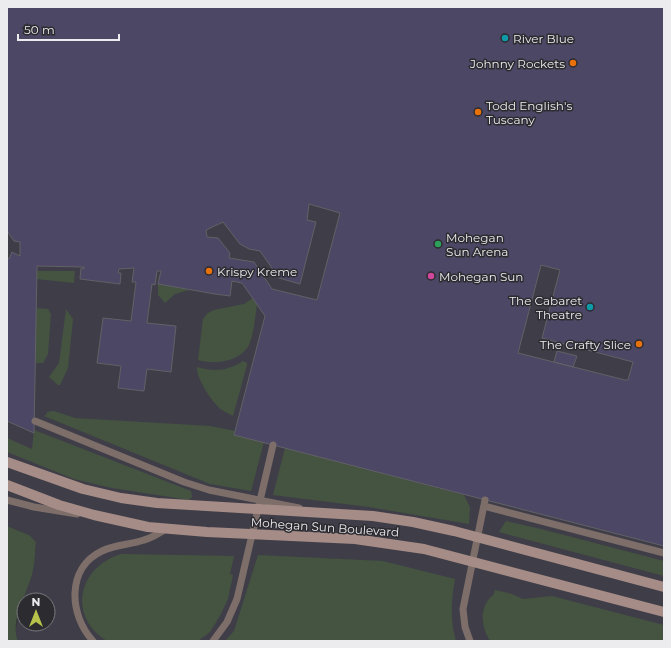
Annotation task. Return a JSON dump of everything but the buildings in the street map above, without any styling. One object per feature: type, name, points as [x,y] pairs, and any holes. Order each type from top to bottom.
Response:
[{"type":"main road","name":"Mohegan Sun Boulevard","points":[[7,462],[55,480],[121,498],[183,506],[312,512],[393,519],[454,531],[664,587]]},
{"type":"main road","name":"Mohegan Sun Boulevard","points":[[7,485],[59,505],[94,515],[166,529],[387,542],[448,554],[664,612]]},
{"type":"lane","points":[[34,421],[184,482],[209,490],[260,499],[312,512]]},
{"type":"lane","points":[[213,641],[227,622],[242,578],[274,445]]},
{"type":"lane","points":[[7,500],[49,510],[94,515]]},
{"type":"lane","points":[[470,641],[464,620],[463,603],[484,503],[664,553]]},
{"type":"lane","points":[[92,641],[81,625],[74,605],[76,581],[82,569],[92,557],[101,552],[120,544],[145,540],[166,529]]},
{"type":"shaded area","name":"Mohegan Sun","points":[[7,7],[664,7],[664,641],[18,641],[15,633],[16,628],[16,632],[56,632],[56,592],[24,592],[33,570],[36,547],[29,535],[7,526]]},
{"type":"green space","points":[[37,271],[75,271],[74,283],[37,279]]},
{"type":"green space","points":[[158,284],[189,290],[175,294],[165,303],[158,295]]},
{"type":"green space","points":[[253,298],[257,305],[254,325],[251,341],[245,351],[233,359],[226,361],[211,362],[198,360],[203,319],[208,313],[214,310],[244,304]]},
{"type":"green space","points":[[36,308],[48,309],[51,314],[48,354],[43,363],[36,363]]},
{"type":"green space","points":[[66,309],[73,319],[68,368],[60,385],[58,385],[49,377],[59,363]]},
{"type":"green space","points":[[243,361],[247,363],[247,365],[233,416],[218,407],[210,397],[199,378],[197,367],[209,370],[221,370],[232,367]]},
{"type":"green space","points":[[54,411],[75,418],[210,426],[235,431],[234,435],[264,442],[251,491],[210,484],[44,416],[47,412]]},
{"type":"green space","points":[[34,430],[191,491],[192,497],[189,500],[112,488],[74,479],[7,452],[7,438],[32,449]]},
{"type":"green space","points":[[285,448],[464,495],[470,507],[469,524],[369,507],[273,495]]},
{"type":"green space","points":[[506,521],[664,561],[664,576],[499,532]]},
{"type":"green space","points":[[7,526],[29,535],[36,542],[33,570],[26,592],[16,592],[16,633],[18,641],[7,641]]},
{"type":"green space","points":[[121,554],[234,556],[230,574],[233,575],[228,599],[210,632],[198,641],[107,641],[94,631],[86,619],[83,606],[83,593],[87,581],[95,570],[106,560]]},
{"type":"green space","points":[[258,555],[383,561],[455,579],[452,610],[456,641],[225,641],[234,631]]},
{"type":"green space","points":[[495,590],[512,594],[523,599],[552,596],[664,625],[664,641],[490,641],[485,632],[483,612],[488,600],[494,594]]},
{"type":"place","name":"River Blue","points":[[505,38]]},
{"type":"place","name":"Johnny Rockets","points":[[573,63]]},
{"type":"place","name":"Todd English's Tuscany","points":[[478,112]]},
{"type":"place","name":"Mohegan Sun Arena","points":[[438,244]]},
{"type":"place","name":"Krispy Kreme","points":[[209,271]]},
{"type":"place","name":"Mohegan Sun","points":[[431,276]]},
{"type":"place","name":"The Cabaret Theatre","points":[[590,307]]},
{"type":"place","name":"The Crafty Slice","points":[[639,344]]}]
